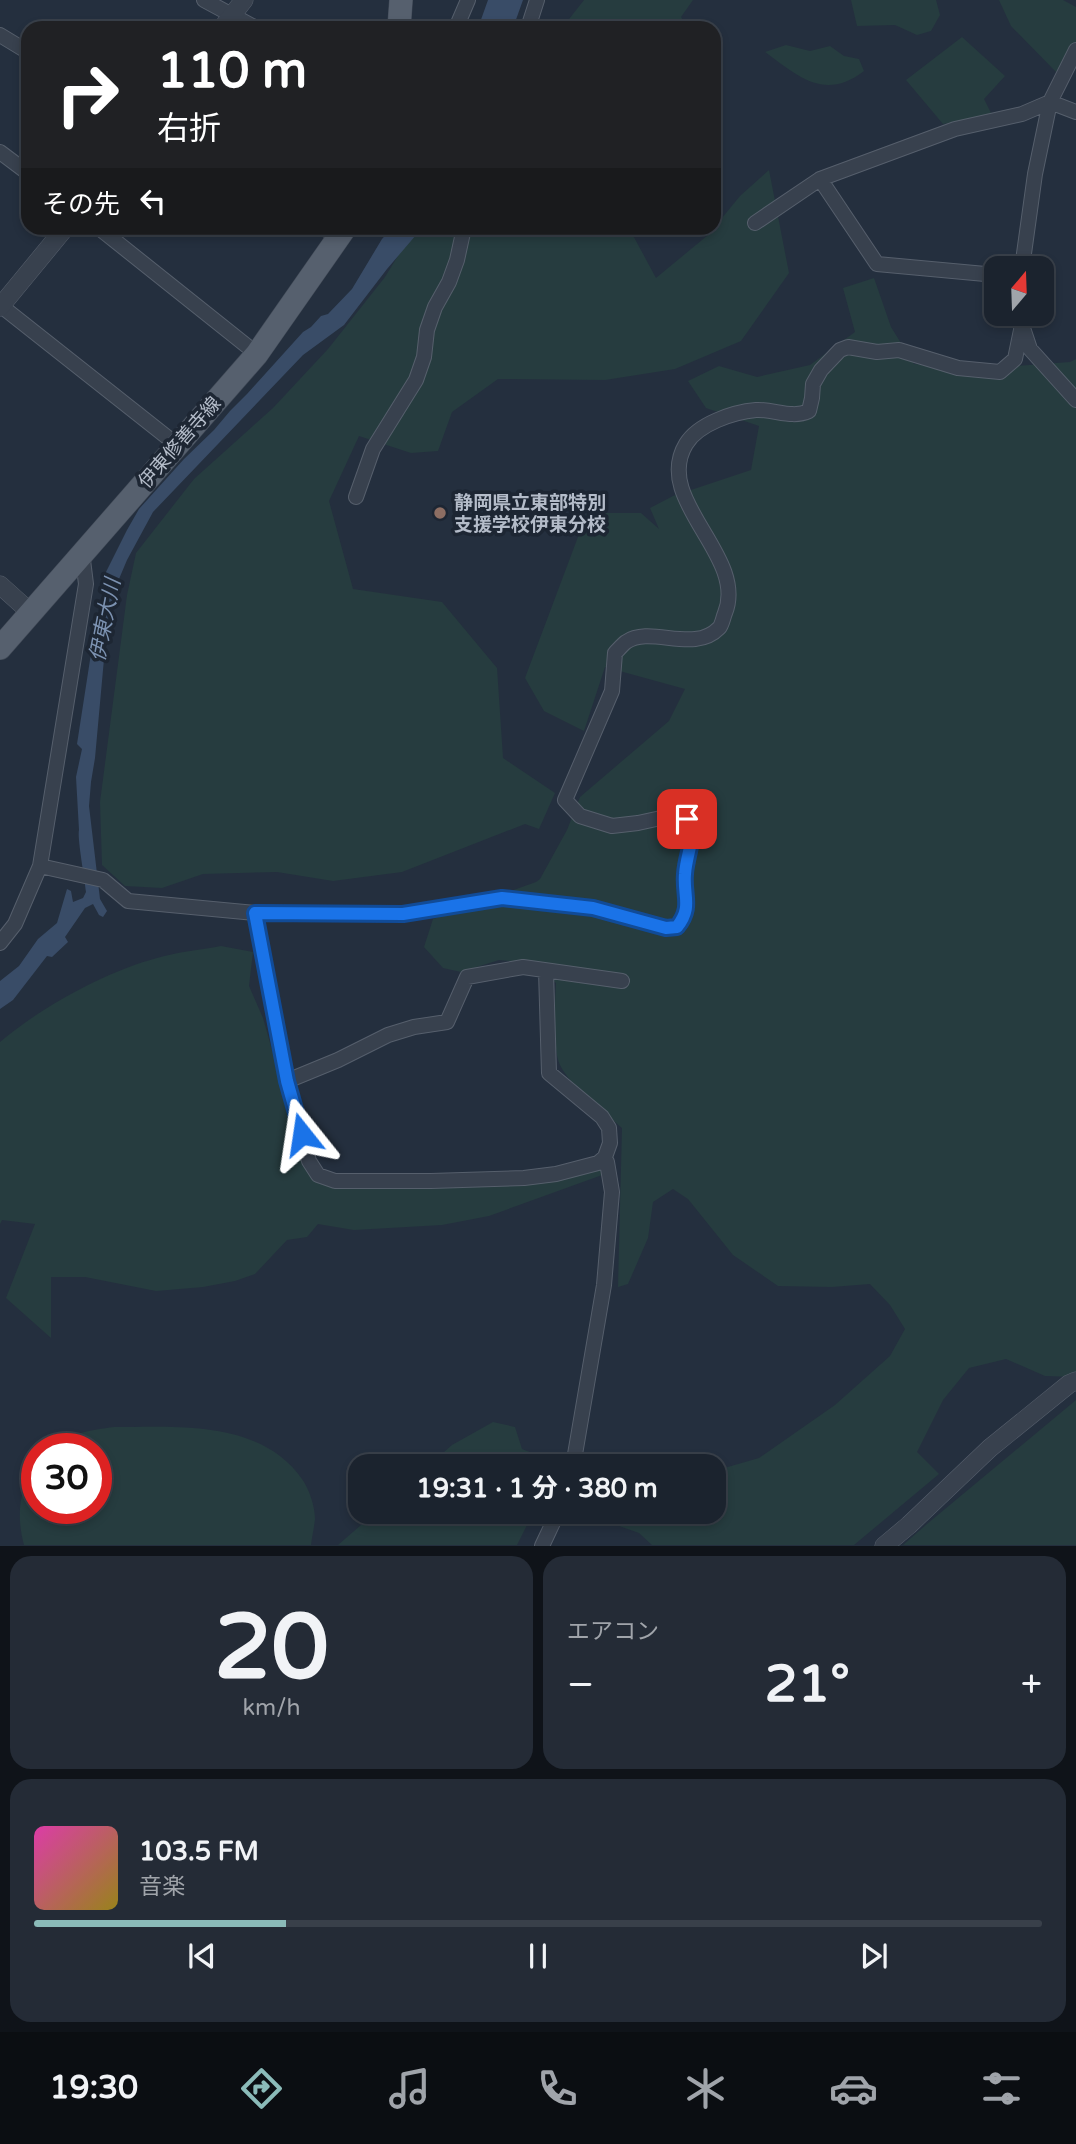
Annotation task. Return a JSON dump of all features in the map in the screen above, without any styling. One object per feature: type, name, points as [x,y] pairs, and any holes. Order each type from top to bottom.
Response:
[{"type":"main road","points":[[400,21],[401,0]]},
{"type":"main road","name":"伊東修善寺線","points":[[0,648],[257,354],[332,235]]},
{"type":"street","points":[[204,0],[226,21]]},
{"type":"street","points":[[228,21],[244,0]]},
{"type":"street","points":[[459,21],[468,0]]},
{"type":"street","points":[[530,21],[537,0]]},
{"type":"street","points":[[0,35],[21,48]]},
{"type":"street","points":[[1024,256],[1035,174],[1050,102],[1076,50]]},
{"type":"street","points":[[755,223],[820,179],[955,129],[1022,114],[1050,102],[1076,112]]},
{"type":"street","points":[[0,152],[21,168]]},
{"type":"street","points":[[820,179],[877,264],[984,274]]},
{"type":"street","points":[[59,235],[0,306],[177,444]]},
{"type":"street","points":[[108,235],[257,354]]},
{"type":"street","points":[[356,497],[373,449],[416,380],[424,357],[427,330],[435,307],[449,282],[462,235]]},
{"type":"street","points":[[40,866],[103,880],[128,901],[255,913],[403,914],[502,898],[593,908],[666,928],[677,927],[684,918],[688,902],[685,874],[693,829],[687,819],[670,816],[612,826],[580,816],[565,800],[612,691],[615,653],[628,640],[647,637],[700,639],[720,627],[728,606],[726,577],[713,547],[680,488],[679,461],[687,443],[710,422],[756,410],[801,415],[809,411],[813,384],[821,370],[840,350],[848,347],[877,352],[899,351],[958,369],[999,372],[1015,359],[1021,326]]},
{"type":"street","points":[[1024,326],[1030,349],[1076,400]]},
{"type":"street","points":[[2,936],[15,924],[40,866],[86,583],[82,552]]},
{"type":"street","points":[[0,585],[30,612]]},
{"type":"street","points":[[255,913],[287,1081],[309,1161],[318,1175],[335,1181],[524,1178],[556,1174],[598,1163],[605,1157],[610,1143],[609,1128],[602,1117],[549,1073],[546,971]]},
{"type":"street","points":[[287,1081],[388,1035],[414,1027],[447,1022],[467,977],[523,967],[622,981]]},
{"type":"street","points":[[575,1454],[604,1285],[612,1192],[607,1162]]},
{"type":"street","points":[[884,1545],[909,1525],[990,1448],[1076,1381]]},
{"type":"street","points":[[542,1545],[552,1524]]},
{"type":"green space","points":[[584,0],[693,0],[681,17],[684,21],[568,21]]},
{"type":"green space","points":[[851,0],[936,0],[940,15],[931,31],[917,35],[895,25],[857,26]]},
{"type":"green space","points":[[999,0],[1063,0],[1076,7],[1076,45],[1056,72],[1011,26]]},
{"type":"green space","points":[[962,37],[1005,76],[984,99],[992,115],[943,124],[906,80]]},
{"type":"green space","points":[[786,45],[810,51],[830,46],[844,56],[859,59],[864,71],[837,84],[813,82],[789,70],[765,52]]},
{"type":"green space","points":[[769,170],[789,273],[741,341],[675,369],[605,380],[498,379],[452,412],[438,451],[411,453],[359,436],[329,501],[353,589],[442,602],[497,668],[503,758],[555,793],[539,829],[525,824],[402,872],[333,881],[277,872],[203,874],[162,888],[125,886],[102,865],[100,802],[127,595],[136,553],[194,479],[273,408],[328,349],[385,277],[411,235],[633,235],[656,278],[708,235],[721,235],[721,219],[740,196]]},
{"type":"green space","points":[[874,278],[891,327],[914,364],[988,368],[1070,362],[1076,359],[1076,1377],[1045,1376],[1006,1359],[969,1368],[943,1400],[917,1452],[939,1474],[854,1545],[652,1545],[639,1533],[614,1524],[726,1524],[726,1468],[759,1458],[835,1405],[890,1356],[905,1329],[890,1305],[870,1284],[832,1287],[778,1286],[733,1255],[688,1199],[673,1189],[653,1202],[648,1238],[628,1284],[618,1287],[622,1128],[580,1090],[560,1065],[555,1037],[556,983],[533,963],[499,960],[461,972],[443,968],[424,947],[433,919],[540,879],[567,830],[580,797],[669,721],[685,689],[605,667],[584,731],[544,711],[525,678],[587,513],[641,513],[659,529],[650,508],[673,496],[751,470],[759,426],[706,408],[688,381],[719,366],[757,377],[810,365],[855,332],[843,288]]},
{"type":"green space","points":[[221,946],[253,952],[249,986],[263,1018],[304,1163],[334,1187],[600,1167],[605,1174],[489,1216],[442,1225],[354,1230],[318,1224],[307,1237],[287,1240],[255,1274],[203,1287],[156,1291],[85,1277],[51,1277],[51,1338],[6,1298],[35,1224],[2,1220],[0,1224],[0,1042],[54,1004],[116,972],[165,956]]},
{"type":"green space","points":[[1076,1400],[1076,1545],[903,1545],[927,1524]]},
{"type":"green space","points":[[493,1422],[515,1427],[522,1449],[534,1454],[442,1454],[452,1445]]},
{"type":"green space","points":[[114,1427],[191,1428],[217,1431],[264,1446],[285,1460],[307,1488],[315,1514],[311,1545],[24,1545],[20,1523],[21,1502],[21,1524],[112,1524],[112,1433],[83,1433]]},
{"type":"green space","points":[[362,1524],[528,1524],[517,1545],[338,1545]]},
{"type":"water","points":[[488,0],[523,0],[516,21],[480,21]]},
{"type":"water","name":"伊東大川","points":[[386,235],[416,235],[344,325],[303,355],[153,512],[127,560],[119,579],[105,648],[89,806],[100,899],[107,911],[103,917],[93,904],[85,908],[65,937],[68,942],[52,957],[47,956],[13,1000],[0,1009],[0,981],[19,966],[38,939],[57,923],[67,889],[71,891],[73,902],[83,898],[86,892],[79,841],[76,777],[82,749],[77,744],[106,572],[139,509],[303,332],[321,316],[328,314],[352,289]]},
{"type":"place","name":"静岡県立東部特別 支援学校伊東分校","points":[[440,513]]},
{"type":"route","points":[[302,1134],[287,1081],[255,913],[403,914],[502,898],[593,908],[666,928],[677,927],[684,918],[688,902],[685,874],[693,829],[687,819]]}]
